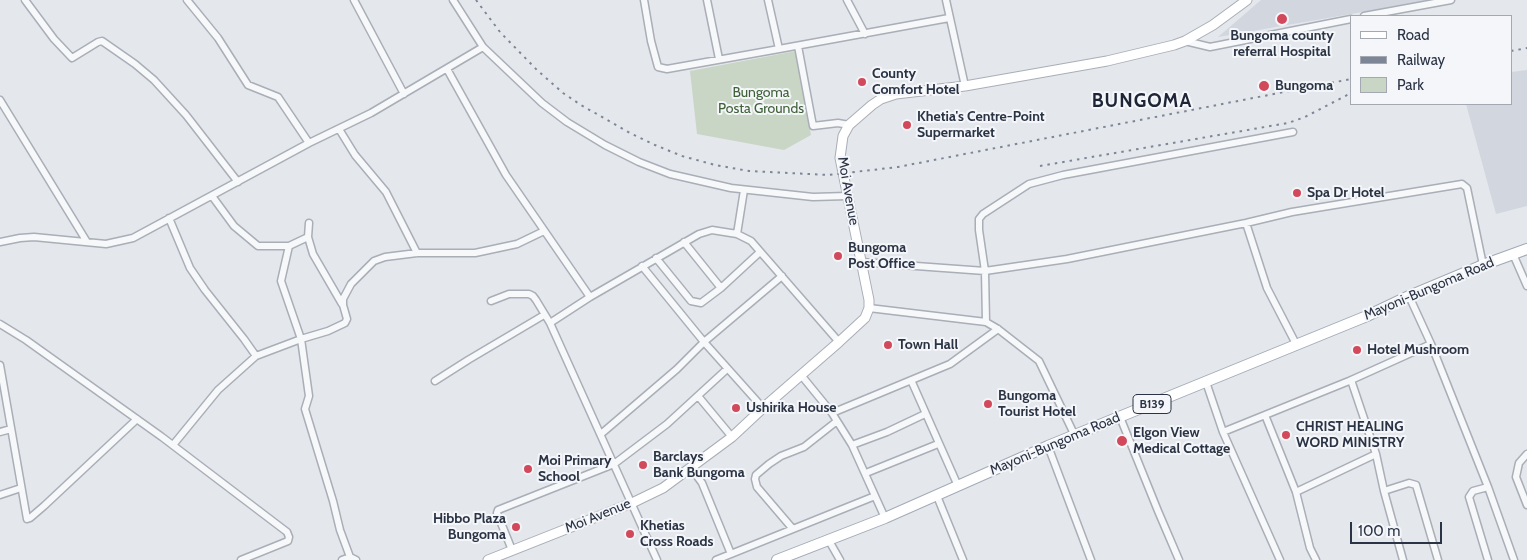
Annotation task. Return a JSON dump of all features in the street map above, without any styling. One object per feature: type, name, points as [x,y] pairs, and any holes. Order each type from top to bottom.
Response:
[{"type":"main road","name":"Mayoni-Bungoma Road","points":[[777,560],[885,518],[1048,446],[1367,316],[1483,265],[1527,249]]},
{"type":"street","points":[[25,0],[54,39],[72,58],[102,41],[154,80],[186,115],[238,182]]},
{"type":"street","points":[[187,0],[218,38],[248,85],[278,97],[309,144]]},
{"type":"street","points":[[354,0],[404,94]]},
{"type":"street","points":[[453,0],[483,47],[542,103],[567,122],[605,145],[639,162],[670,174],[696,181],[744,190],[813,197],[847,196]]},
{"type":"street","points":[[644,0],[651,41],[658,67],[667,68],[950,18]]},
{"type":"street","points":[[707,0],[720,59]]},
{"type":"street","points":[[768,0],[779,49]]},
{"type":"street","points":[[847,0],[866,34]]},
{"type":"street","points":[[946,0],[964,86]]},
{"type":"street","points":[[798,46],[813,126],[838,123],[849,125],[872,105],[896,94],[964,86],[1107,61],[1185,41],[1213,25],[1247,0]]},
{"type":"street","points":[[1369,15],[1451,0]]},
{"type":"street","points":[[1185,41],[1210,47],[1350,19]]},
{"type":"street","points":[[0,242],[34,237],[106,244],[133,238],[404,94],[483,47]]},
{"type":"street","points":[[447,69],[506,174],[590,297]]},
{"type":"street","points":[[0,100],[87,242]]},
{"type":"street","name":"Moi Avenue","points":[[488,560],[632,503],[663,488],[732,437],[865,318],[869,308],[869,300],[840,158],[843,136],[849,125]]},
{"type":"street","points":[[339,129],[355,155],[386,192],[417,253]]},
{"type":"street","points":[[986,322],[985,271],[979,219],[983,214],[1029,184],[1063,175],[1293,132]]},
{"type":"street","points":[[861,262],[985,271],[1067,259],[1301,210],[1462,184],[1467,188],[1483,265]]},
{"type":"street","points":[[737,234],[744,190]]},
{"type":"street","points":[[212,196],[234,226],[258,246],[289,246],[308,237]]},
{"type":"street","points":[[169,218],[190,268],[256,356]]},
{"type":"street","points":[[173,445],[218,390],[256,356],[345,324],[347,319],[343,305],[313,254],[308,237],[309,223]]},
{"type":"street","points":[[1246,223],[1267,288],[1296,344]]},
{"type":"street","points":[[550,323],[642,266],[699,234],[712,230],[737,234],[751,241],[839,342]]},
{"type":"street","points":[[343,305],[343,299],[351,284],[374,261],[385,257],[417,253],[475,253],[517,244],[544,231]]},
{"type":"street","points":[[684,242],[720,288]]},
{"type":"street","points":[[289,246],[281,281],[301,339],[309,396],[305,409],[326,476],[340,530],[353,559],[342,560]]},
{"type":"street","points":[[656,258],[691,301],[701,303],[760,252]]},
{"type":"street","points":[[1513,254],[1527,286]]},
{"type":"street","points":[[642,266],[704,342],[763,408]]},
{"type":"street","points":[[601,434],[677,369],[704,342],[782,276]]},
{"type":"street","points":[[491,301],[509,294],[529,294],[536,300],[550,323],[657,560]]},
{"type":"street","points":[[1409,296],[1431,344],[1488,487],[1514,560]]},
{"type":"street","points":[[869,308],[986,322],[998,329],[1039,362],[1075,436]]},
{"type":"street","points":[[435,381],[544,315]]},
{"type":"street","points":[[0,324],[26,340],[173,445],[287,532],[288,540],[241,560]]},
{"type":"street","points":[[832,412],[956,360],[998,329]]},
{"type":"street","points":[[1223,432],[1351,380],[1431,344]]},
{"type":"street","points":[[0,365],[25,513],[28,519],[137,419]]},
{"type":"street","points":[[512,550],[497,513],[498,510],[614,464],[656,433],[727,368]]},
{"type":"street","points":[[801,375],[832,412],[852,445],[885,518]]},
{"type":"street","points":[[911,380],[958,486]]},
{"type":"street","points":[[1351,380],[1376,454],[1384,492],[1403,560]]},
{"type":"street","points":[[1206,382],[1223,432],[1280,560]]},
{"type":"street","points":[[698,396],[732,437]]},
{"type":"street","points":[[852,445],[887,432],[925,414]]},
{"type":"street","points":[[1265,414],[1296,492],[1310,548],[1316,560]]},
{"type":"street","points":[[1120,417],[1179,560]]},
{"type":"street","points":[[792,528],[757,487],[756,475],[781,456],[804,447],[837,421]]},
{"type":"street","points":[[0,432],[11,429]]},
{"type":"street","points":[[866,473],[938,444]]},
{"type":"street","points":[[1048,446],[1091,560]]},
{"type":"street","points":[[1296,492],[1376,454]]},
{"type":"street","points":[[1527,454],[1519,463],[1516,477],[1527,505]]},
{"type":"street","points":[[691,468],[702,483],[731,554]]},
{"type":"street","points":[[1384,492],[1409,482],[1416,486],[1438,560]]},
{"type":"street","points":[[1488,487],[1473,491],[1469,497],[1488,560]]},
{"type":"street","points":[[0,495],[21,488]]},
{"type":"street","points":[[716,560],[875,496]]},
{"type":"street","points":[[936,496],[964,560]]},
{"type":"street","points":[[828,539],[840,560]]},
{"type":"shaded area","name":"Bungoma county referral Hospital","points":[[1261,0],[1432,0],[1218,37]]},
{"type":"shaded area","points":[[1527,70],[1527,206],[1496,214],[1466,105],[1512,105],[1512,72]]},
{"type":"green space","name":"Bungoma Posta Grounds","points":[[796,51],[811,135],[784,150],[697,134],[690,71]]},
{"type":"railway","points":[[476,0],[500,32],[537,70],[563,93],[581,105],[630,133],[682,156],[715,165],[749,171],[828,175],[898,167],[1350,79]]},
{"type":"railway","points":[[1512,51],[1527,48]]},
{"type":"railway","points":[[1040,166],[1288,123],[1305,117],[1350,94]]},
{"type":"place","name":"Bungoma county referral Hospital","points":[[1282,19]]},
{"type":"place","name":"County Comfort Hotel","points":[[862,82]]},
{"type":"place","name":"Bungoma","points":[[1264,86]]},
{"type":"place","name":"Khetia's Centre-Point Supermarket","points":[[907,125]]},
{"type":"place","name":"Spa Dr Hotel","points":[[1297,193]]},
{"type":"place","name":"Bungoma Post Office","points":[[838,256]]},
{"type":"place","name":"Town Hall","points":[[888,345]]},
{"type":"place","name":"Hotel Mushroom","points":[[1357,350]]},
{"type":"place","name":"Bungoma Tourist Hotel","points":[[988,404]]},
{"type":"place","name":"Ushirika House","points":[[736,408]]},
{"type":"place","name":"CHRIST HEALING WORD MINISTRY","points":[[1286,435]]},
{"type":"place","name":"Elgon View Medical Cottage","points":[[1122,441]]},
{"type":"place","name":"Barclays Bank Bungoma","points":[[643,465]]},
{"type":"place","name":"Moi Primary School","points":[[528,469]]},
{"type":"place","name":"Hibbo Plaza Bungoma","points":[[516,527]]},
{"type":"place","name":"Khetias Cross Roads","points":[[630,534]]},
{"type":"district","name":"BUNGOMA","points":[[1142,101]]}]
